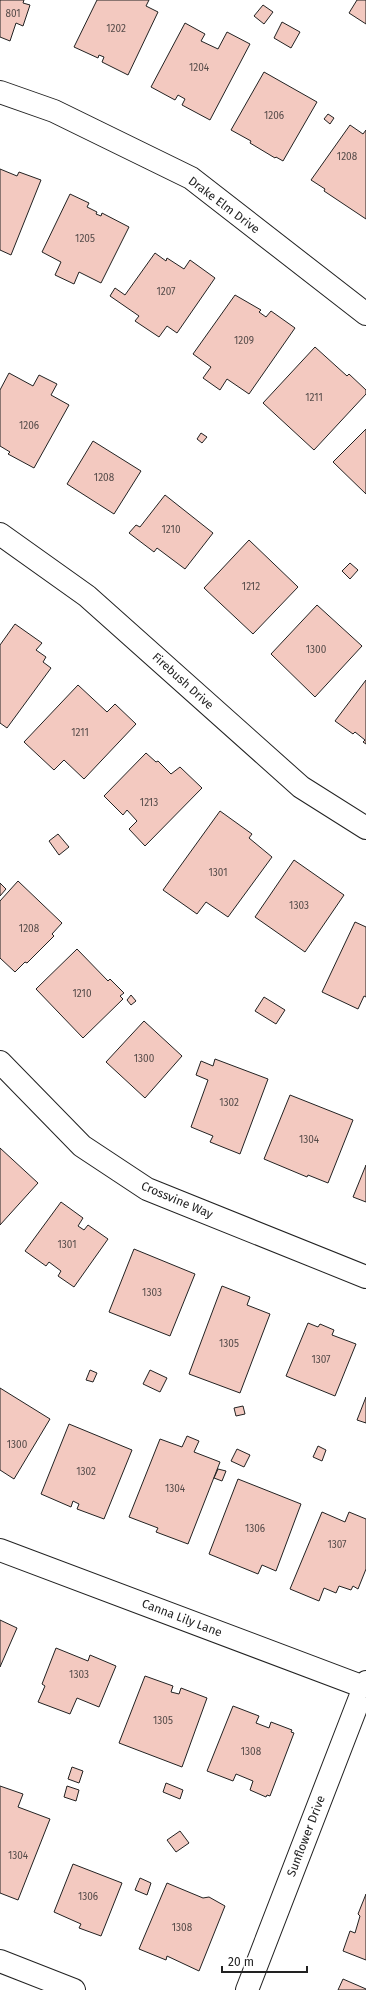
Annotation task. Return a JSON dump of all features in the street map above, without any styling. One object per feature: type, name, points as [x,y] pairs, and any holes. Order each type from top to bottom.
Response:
[{"type":"street","name":"Drake Elm Drive","points":[[0,92],[54,111],[191,178],[366,314]]},
{"type":"street","name":"Firebush Drive","points":[[0,534],[87,596],[301,787],[366,828]]},
{"type":"street","name":"Crossvine Way","points":[[0,1062],[82,1146],[147,1189],[366,1276]]},
{"type":"street","name":"Canna Lily Lane","points":[[0,1550],[365,1685]]},
{"type":"street","name":"Sunflower Drive","points":[[247,1990],[365,1685]]},
{"type":"street","points":[[0,1961],[74,1990]]},
{"type":"building","points":[[0,0],[24,0],[23,3],[30,5],[23,26],[16,23],[10,41],[0,37]]},
{"type":"building","points":[[97,0],[149,0],[146,6],[158,12],[128,75],[102,62],[104,57],[99,55],[98,58],[74,47]]},
{"type":"building","points":[[357,0],[366,0],[366,24],[349,13]]},
{"type":"building","points":[[263,5],[273,12],[264,24],[254,16]]},
{"type":"building","points":[[282,22],[300,32],[291,48],[274,38]]},
{"type":"building","points":[[185,23],[205,34],[201,41],[218,49],[227,32],[250,44],[210,120],[182,105],[185,99],[178,95],[175,100],[151,87]]},
{"type":"building","points":[[264,72],[317,102],[283,161],[276,157],[275,158],[250,143],[251,141],[231,130]]},
{"type":"building","points":[[328,114],[334,118],[330,124],[324,119]]},
{"type":"building","points":[[350,125],[363,134],[366,130],[366,219],[324,191],[325,189],[311,180]]},
{"type":"building","points":[[0,169],[17,176],[19,172],[41,180],[11,255],[0,250]]},
{"type":"building","points":[[70,194],[89,203],[87,207],[97,212],[96,214],[101,216],[102,213],[129,227],[101,283],[79,272],[74,284],[55,275],[61,262],[42,252]]},
{"type":"building","points":[[155,253],[166,261],[167,258],[184,269],[190,260],[215,278],[177,333],[167,326],[159,337],[135,321],[139,316],[110,296],[115,288],[125,295]]},
{"type":"building","points":[[235,295],[261,310],[259,312],[266,317],[271,311],[295,328],[249,394],[227,379],[220,390],[203,378],[211,367],[193,354]]},
{"type":"building","points":[[315,347],[347,376],[349,374],[366,390],[366,394],[314,450],[263,403]]},
{"type":"building","points":[[9,373],[33,386],[39,375],[57,384],[51,395],[69,405],[34,468],[8,454],[10,452],[0,446],[0,390]]},
{"type":"building","points":[[366,429],[366,494],[333,462]]},
{"type":"building","points":[[201,433],[207,437],[202,443],[197,439]]},
{"type":"building","points":[[93,441],[141,471],[114,514],[67,484]]},
{"type":"building","points":[[165,495],[213,533],[185,569],[157,548],[154,552],[129,533],[136,525],[140,527]]},
{"type":"building","points":[[249,540],[298,587],[253,634],[204,588]]},
{"type":"building","points":[[350,563],[358,570],[350,579],[342,571]]},
{"type":"building","points":[[317,605],[362,646],[315,697],[271,654]]},
{"type":"building","points":[[15,624],[42,643],[36,650],[46,657],[43,662],[51,668],[7,728],[0,723],[0,645]]},
{"type":"building","points":[[366,680],[366,744],[363,742],[365,740],[355,732],[353,734],[335,721]]},
{"type":"building","points":[[78,685],[107,712],[115,704],[136,724],[84,779],[64,760],[54,770],[24,742]]},
{"type":"building","points":[[146,753],[156,762],[158,761],[171,774],[180,767],[202,788],[145,846],[129,829],[137,821],[127,810],[123,815],[104,796]]},
{"type":"building","points":[[220,811],[252,834],[249,838],[272,857],[228,917],[206,902],[197,914],[163,890]]},
{"type":"building","points":[[58,834],[69,847],[59,855],[49,841]]},
{"type":"building","points":[[294,860],[344,895],[305,952],[255,917]]},
{"type":"building","points":[[18,881],[62,923],[52,934],[54,936],[27,963],[25,962],[15,972],[0,958],[0,901]]},
{"type":"building","points":[[0,883],[6,889],[0,896]]},
{"type":"building","points":[[355,922],[366,927],[366,997],[364,996],[358,1009],[322,992]]},
{"type":"building","points":[[77,949],[108,981],[110,979],[124,993],[120,996],[123,999],[83,1038],[36,989]]},
{"type":"building","points":[[131,995],[136,1001],[131,1005],[127,1000]]},
{"type":"building","points":[[264,997],[285,1010],[276,1024],[255,1011]]},
{"type":"building","points":[[144,1021],[182,1056],[145,1098],[106,1062]]},
{"type":"building","points":[[215,1059],[268,1079],[240,1154],[210,1142],[213,1136],[191,1127],[208,1080],[196,1075],[201,1061],[213,1066]]},
{"type":"building","points":[[290,1095],[353,1120],[328,1183],[308,1175],[307,1177],[264,1159]]},
{"type":"building","points":[[0,1148],[38,1183],[0,1225]]},
{"type":"building","points":[[366,1165],[366,1202],[353,1197]]},
{"type":"building","points":[[61,1202],[83,1218],[78,1226],[84,1230],[88,1225],[108,1239],[74,1287],[58,1276],[61,1271],[49,1262],[46,1266],[25,1251]]},
{"type":"building","points":[[134,1249],[195,1274],[170,1336],[109,1312]]},
{"type":"building","points":[[222,1286],[250,1297],[247,1305],[270,1314],[240,1393],[189,1374]]},
{"type":"building","points":[[308,1323],[318,1327],[320,1324],[334,1330],[332,1335],[356,1344],[335,1396],[286,1376]]},
{"type":"building","points":[[90,1370],[97,1373],[93,1382],[86,1380]]},
{"type":"building","points":[[150,1370],[167,1378],[160,1392],[143,1384]]},
{"type":"building","points":[[0,1388],[50,1419],[14,1479],[0,1470]]},
{"type":"building","points":[[366,1397],[366,1423],[357,1420]]},
{"type":"building","points":[[243,1406],[245,1414],[236,1416],[234,1408]]},
{"type":"building","points":[[69,1424],[132,1450],[104,1519],[77,1509],[79,1504],[73,1501],[71,1507],[41,1494]]},
{"type":"building","points":[[187,1436],[199,1441],[194,1452],[220,1462],[188,1544],[156,1532],[158,1528],[129,1517],[160,1439],[182,1447]]},
{"type":"building","points":[[318,1446],[326,1450],[322,1461],[313,1457]]},
{"type":"building","points":[[237,1449],[250,1455],[244,1467],[231,1461]]},
{"type":"building","points":[[218,1469],[226,1471],[222,1481],[214,1478]]},
{"type":"building","points":[[238,1479],[301,1504],[276,1571],[262,1565],[258,1574],[209,1554]]},
{"type":"building","points":[[322,1512],[345,1522],[349,1512],[366,1519],[366,1569],[358,1589],[353,1586],[351,1590],[339,1586],[336,1593],[324,1588],[319,1601],[290,1589]]},
{"type":"building","points":[[0,1620],[17,1628],[0,1667]]},
{"type":"building","points":[[56,1648],[88,1661],[90,1655],[116,1666],[99,1707],[77,1698],[70,1714],[38,1702],[45,1686],[42,1684]]},
{"type":"building","points":[[145,1676],[173,1686],[171,1692],[179,1694],[181,1688],[207,1698],[182,1767],[119,1743]]},
{"type":"building","points":[[233,1706],[259,1716],[256,1723],[269,1728],[271,1722],[292,1730],[291,1732],[294,1733],[270,1796],[267,1795],[266,1797],[250,1790],[253,1781],[236,1774],[233,1781],[207,1771]]},
{"type":"building","points":[[72,1767],[83,1771],[79,1783],[68,1779]]},
{"type":"building","points":[[166,1783],[183,1790],[180,1799],[163,1792]]},
{"type":"building","points":[[0,1786],[23,1794],[18,1807],[50,1819],[18,1900],[0,1893]]},
{"type":"building","points":[[67,1786],[79,1790],[76,1801],[64,1797]]},
{"type":"building","points":[[180,1831],[189,1843],[176,1852],[167,1840]]},
{"type":"building","points":[[73,1864],[122,1883],[101,1936],[79,1928],[81,1924],[54,1912]]},
{"type":"building","points":[[140,1878],[151,1883],[147,1895],[135,1890]]},
{"type":"building","points":[[167,1883],[203,1898],[209,1897],[225,1906],[199,1971],[167,1956],[166,1960],[139,1949]]},
{"type":"building","points":[[366,1894],[366,1960],[343,1951],[350,1931],[355,1933],[360,1916],[358,1914]]},
{"type":"building","points":[[343,1979],[366,1989],[366,1990],[338,1990]]}]
